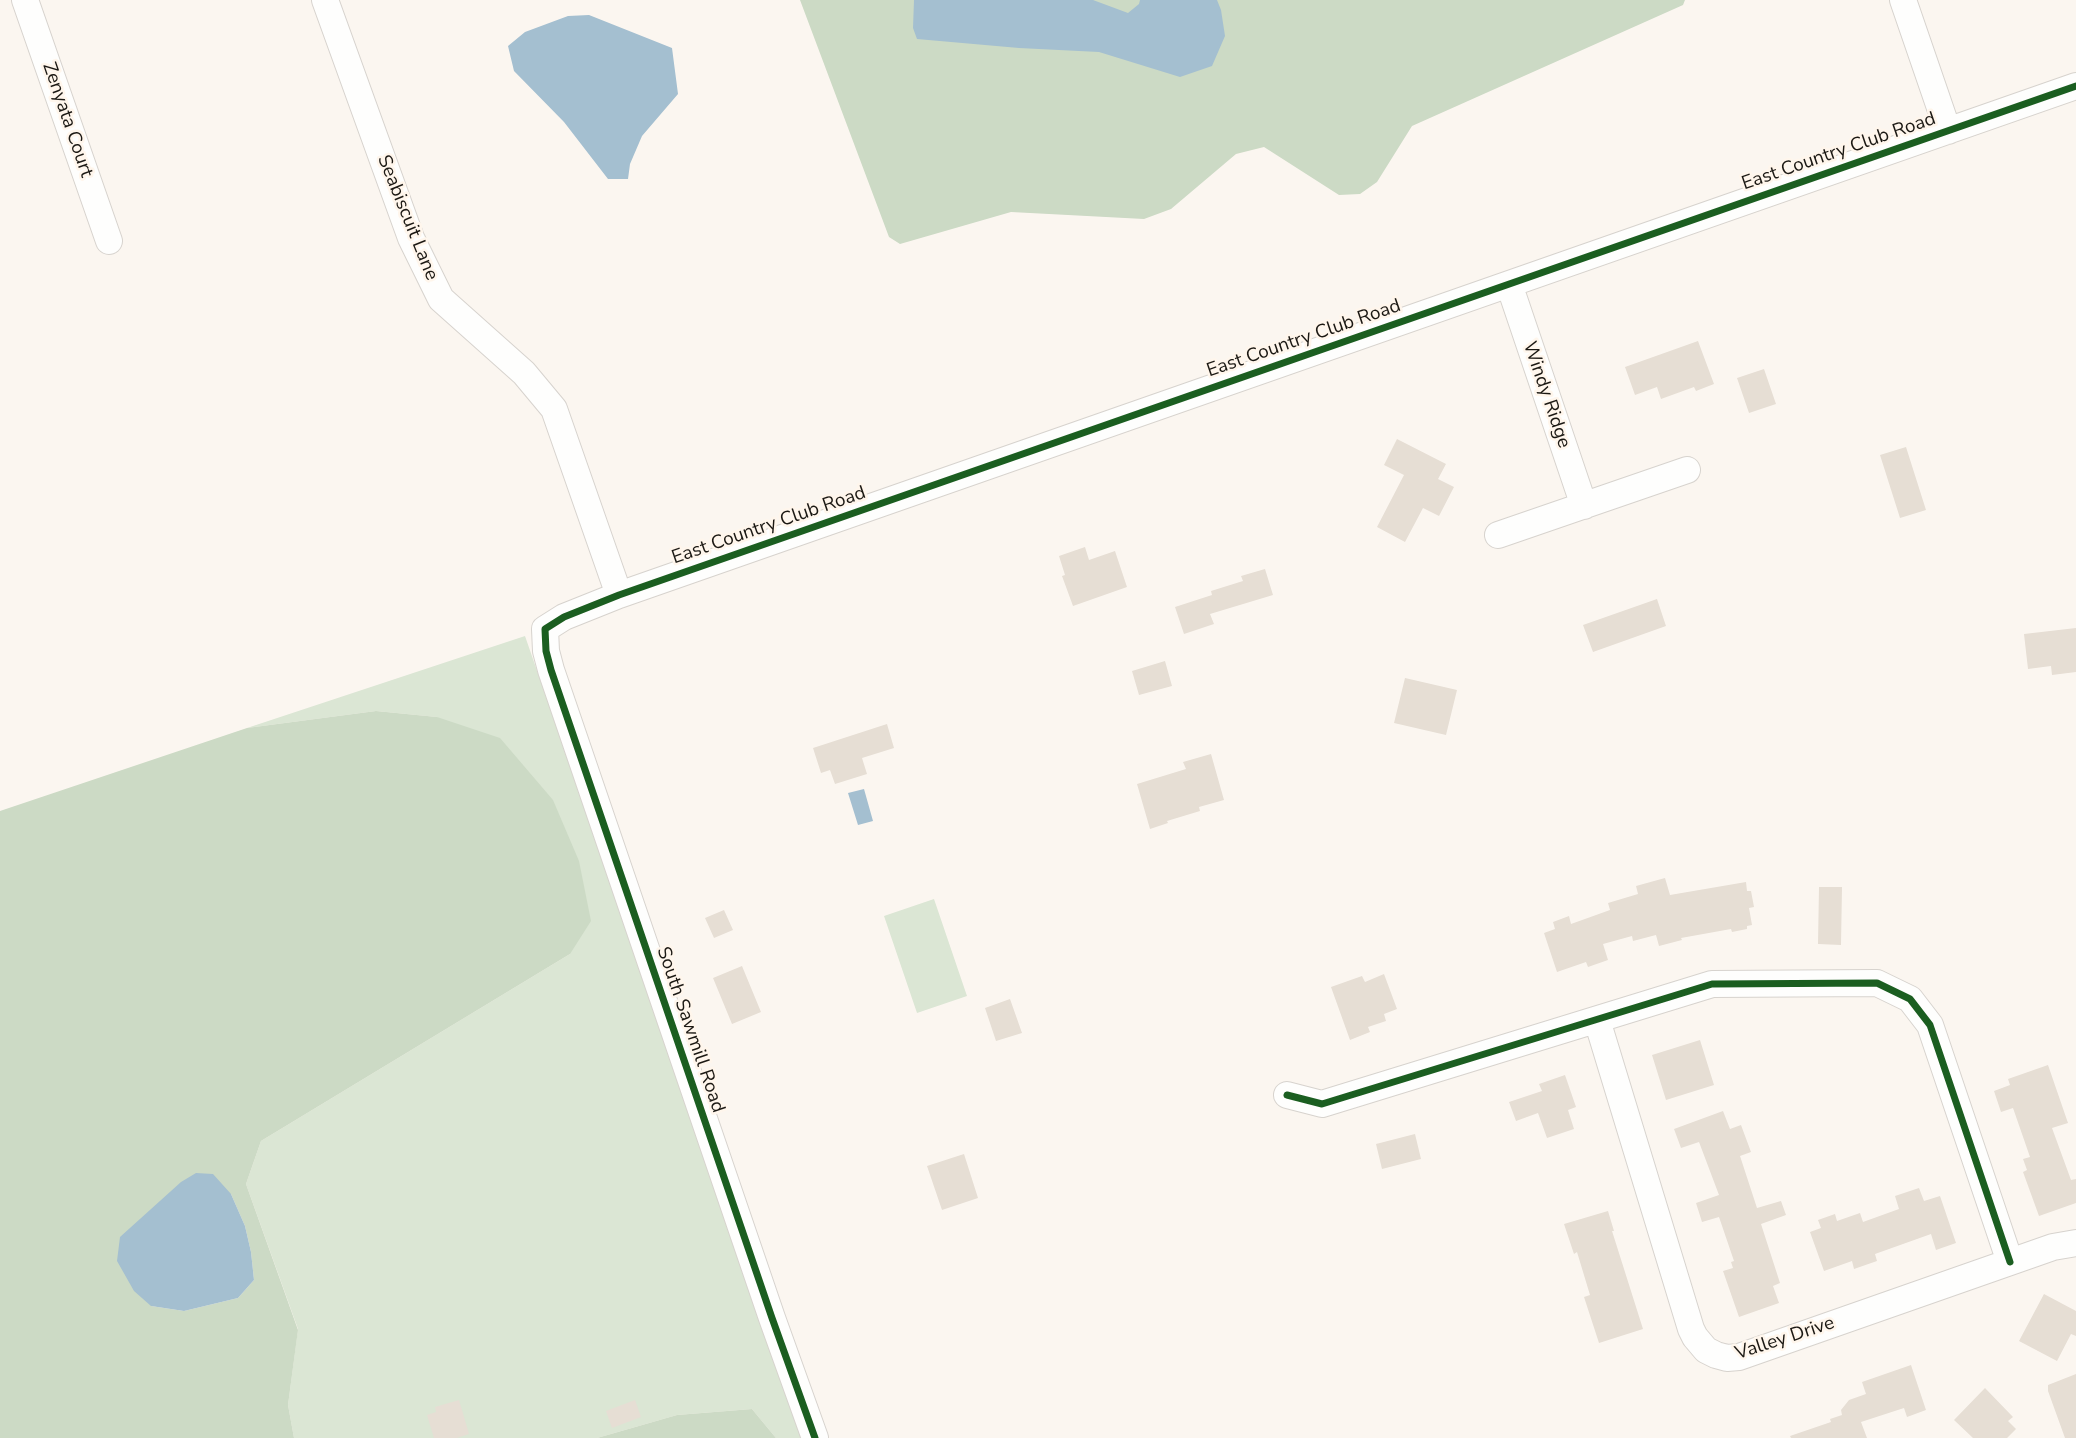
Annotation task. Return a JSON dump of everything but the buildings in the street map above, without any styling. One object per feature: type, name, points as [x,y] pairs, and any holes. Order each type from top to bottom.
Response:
[{"type":"street","name":"Zenyata Court","points":[[25,0],[109,241]]},
{"type":"street","name":"Seabiscuit Lane","points":[[326,0],[411,238],[440,299],[524,373],[554,410],[619,595]]},
{"type":"street","points":[[1903,0],[1948,131]]},
{"type":"street","name":"East Country Club Road","points":[[545,629],[564,617],[619,595],[2076,86]]},
{"type":"street","name":"Windy Ridge","points":[[1509,284],[1584,506]]},
{"type":"street","points":[[1498,535],[1687,470]]},
{"type":"street","name":"South Sawmill Road","points":[[545,629],[546,651],[551,670],[772,1318],[816,1438]]},
{"type":"street","points":[[1287,1095],[1322,1104],[1712,984],[1877,983],[1910,999],[1930,1025],[2010,1262]]},
{"type":"street","name":"Valley Drive","points":[[1597,1020],[1691,1328],[1706,1350],[1727,1358],[1739,1357],[2053,1247],[2076,1242]]},
{"type":"green space","points":[[800,0],[1685,0],[1683,5],[1412,126],[1377,182],[1360,194],[1339,195],[1264,147],[1236,154],[1171,209],[1144,219],[1011,212],[900,244],[889,237]]},
{"type":"green space","points":[[525,636],[802,1438],[776,1438],[752,1409],[677,1415],[597,1438],[294,1438],[288,1405],[298,1329],[246,1184],[261,1141],[570,954],[437,717],[376,711],[247,728]]},
{"type":"green space","points":[[376,711],[437,717],[500,738],[553,800],[579,861],[591,921],[570,954],[261,1141],[246,1184],[298,1330],[288,1405],[294,1438],[0,1438],[0,811],[247,728]],"holes":[[[231,1194],[245,1226],[254,1280],[238,1298],[184,1311],[151,1306]]]},
{"type":"green space","points":[[934,899],[967,996],[917,1013],[884,916]]},
{"type":"green space","points":[[752,1409],[776,1438],[597,1438],[677,1415]]},
{"type":"water","points":[[914,0],[1093,0],[1128,13],[1140,0],[1217,0],[1225,36],[1212,66],[1180,77],[1099,52],[917,39],[913,28]]},
{"type":"water","points":[[589,15],[672,48],[678,94],[642,136],[630,164],[628,179],[608,179],[564,122],[514,71],[508,46],[525,32],[568,16]]},
{"type":"water","points":[[864,789],[873,821],[858,825],[848,793]]},
{"type":"water","points":[[196,1173],[213,1174],[231,1194],[245,1226],[254,1280],[238,1298],[184,1311],[151,1306],[134,1291],[117,1261],[120,1237],[181,1182]]},
{"type":"cycle path","points":[[815,1438],[551,670],[546,651],[545,629],[564,617],[619,595],[2076,86]]},
{"type":"cycle path","points":[[1287,1095],[1322,1104],[1712,984],[1877,983],[1910,999],[1930,1025],[2010,1262]]}]
